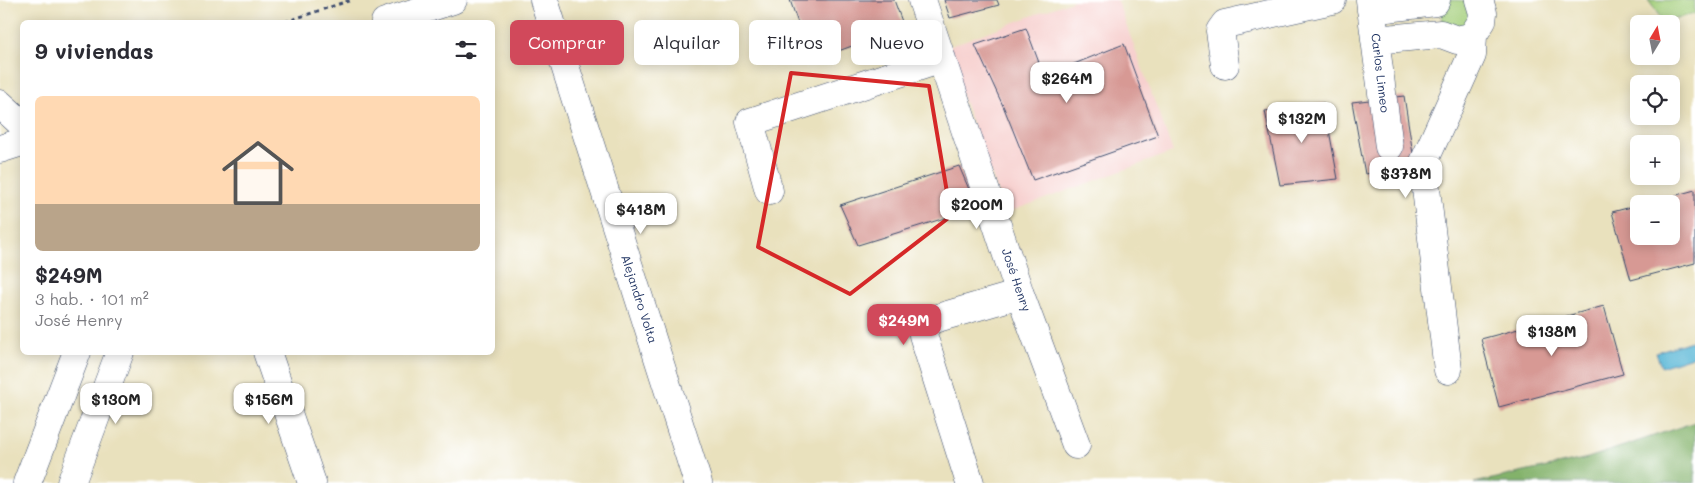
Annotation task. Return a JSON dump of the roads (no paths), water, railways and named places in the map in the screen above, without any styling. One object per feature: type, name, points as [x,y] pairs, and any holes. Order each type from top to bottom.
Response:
[{"type":"street","points":[[391,20],[453,0]]},
{"type":"street","name":"Alejandro Volta","points":[[544,0],[698,483]]},
{"type":"street","name":"José Henry","points":[[922,0],[929,20]]},
{"type":"street","points":[[1225,65],[1220,31],[1224,24],[1332,0]]},
{"type":"street","points":[[1371,5],[1435,2],[1436,0]]},
{"type":"street","points":[[1448,370],[1423,164],[1472,55],[1473,35],[1482,21],[1483,14],[1479,0]]},
{"type":"street","name":"Carlos Linneo","points":[[1371,5],[1389,147]]},
{"type":"street","points":[[1375,40],[1441,34],[1457,40],[1473,35]]},
{"type":"street","name":"José Henry","points":[[942,60],[1020,294],[1076,445]]},
{"type":"street","points":[[769,191],[750,122],[927,65]]},
{"type":"street","points":[[0,104],[20,122]]},
{"type":"street","points":[[0,149],[20,143]]},
{"type":"street","points":[[970,483],[923,335],[927,321],[1020,294]]},
{"type":"street","points":[[27,483],[76,355]]},
{"type":"street","points":[[72,483],[119,355]]},
{"type":"street","points":[[268,355],[312,483]]},
{"type":"water","points":[[1695,340],[1695,356],[1661,367],[1656,352]]}]
